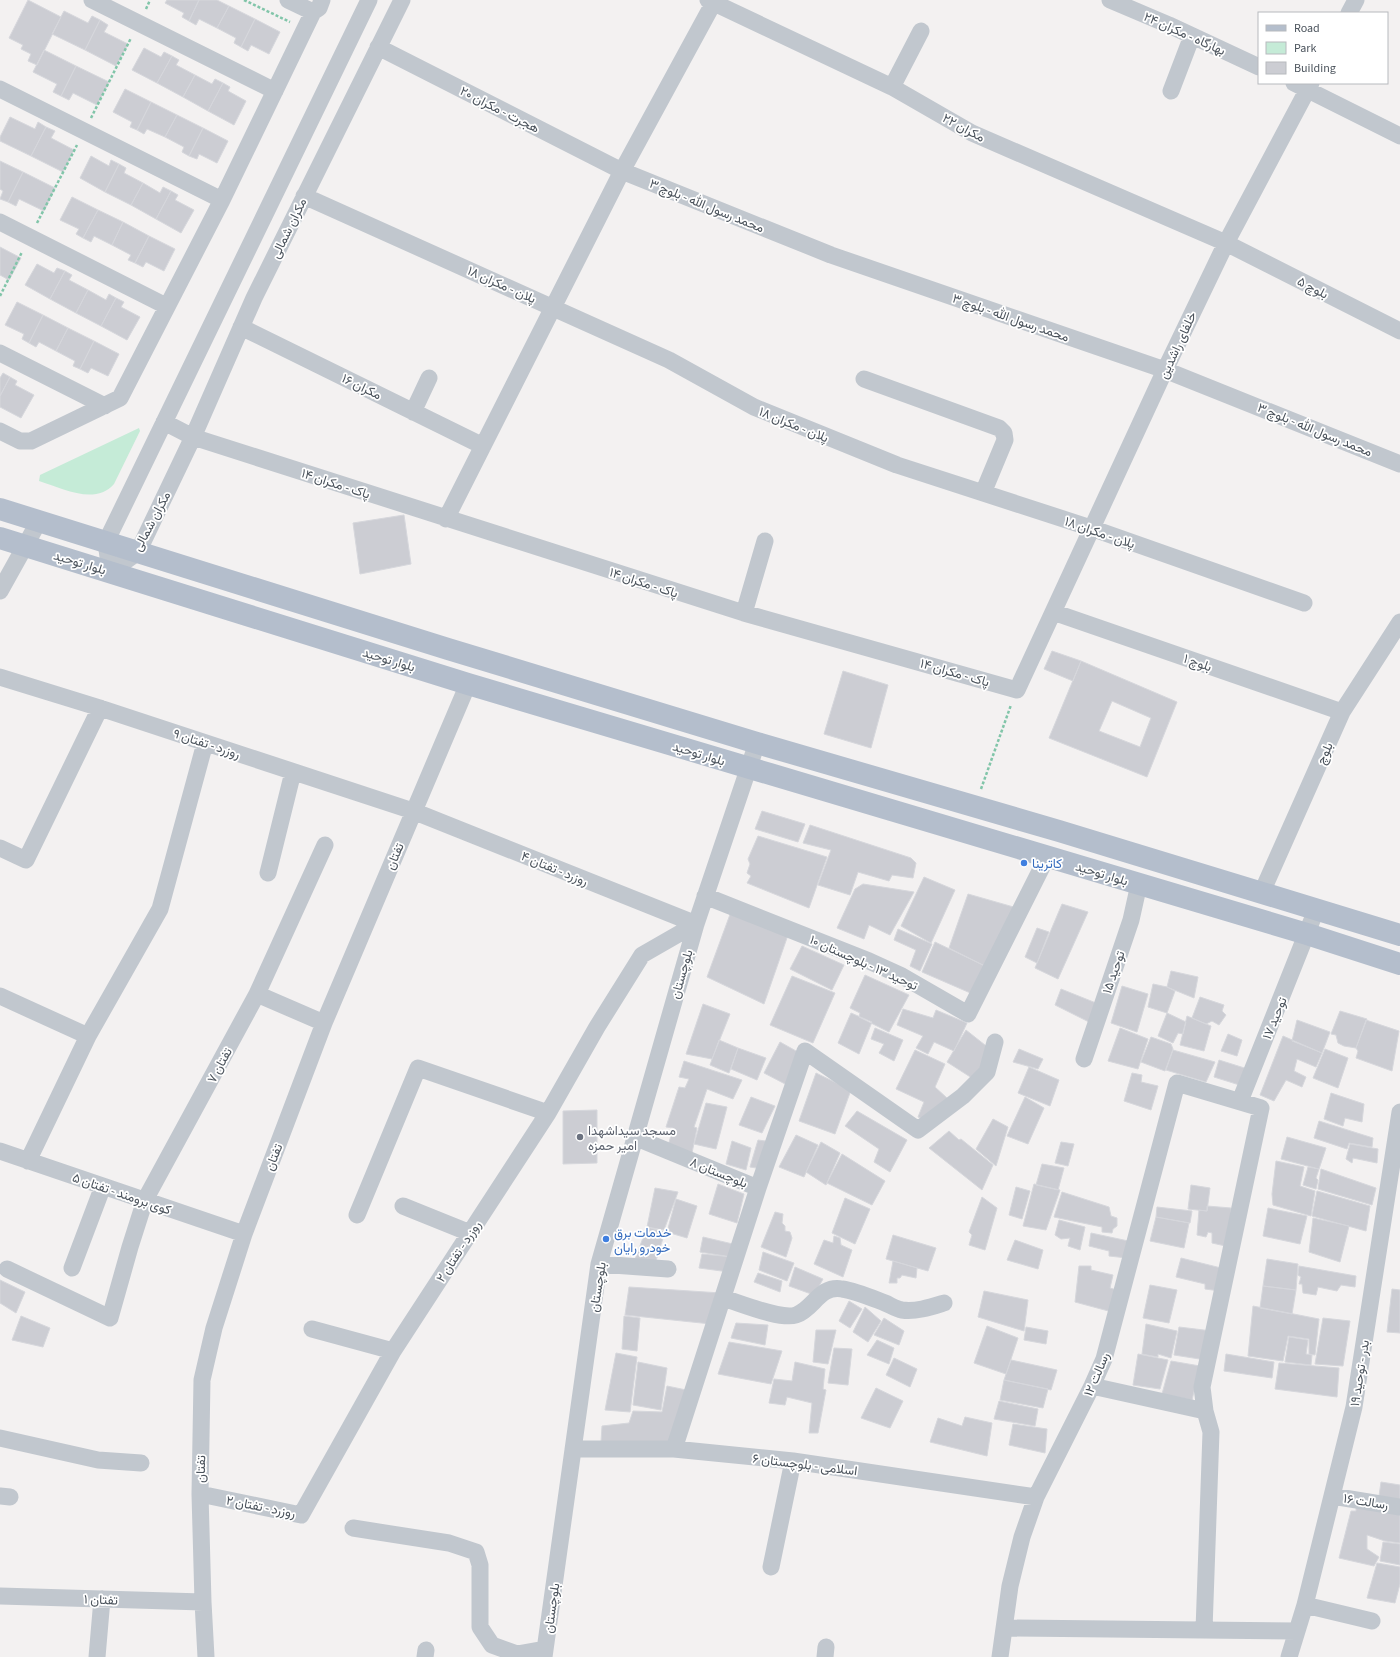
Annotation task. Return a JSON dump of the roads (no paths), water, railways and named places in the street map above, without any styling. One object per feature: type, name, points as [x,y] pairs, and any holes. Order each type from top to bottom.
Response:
[{"type":"main road","name":"بلوار توحید","points":[[0,509],[757,743],[974,806],[1400,934]]},
{"type":"main road","name":"بلوار توحید","points":[[0,538],[468,684],[1307,934],[1400,964]]},
{"type":"street","points":[[92,0],[275,91]]},
{"type":"street","points":[[0,431],[20,441],[31,441],[120,398],[166,306],[222,200],[317,6],[288,0]]},
{"type":"street","name":"مکران شمالی","points":[[106,542],[369,0]]},
{"type":"street","name":"مکران شمالی","points":[[110,572],[138,552],[193,437],[241,327],[304,196],[402,0]]},
{"type":"street","name":"بهارگاه - مکران ۲۴","points":[[1110,0],[1258,67]]},
{"type":"street","points":[[1350,12],[1356,0]]},
{"type":"street","points":[[446,519],[622,171],[711,1]]},
{"type":"street","name":"مکران ۲۲","points":[[711,1],[892,87],[972,133],[1226,243]]},
{"type":"street","points":[[892,87],[920,31]]},
{"type":"street","points":[[1171,91],[1192,36]]},
{"type":"street","name":"هجرت - مکران ۲۰","points":[[378,47],[622,171]]},
{"type":"street","points":[[1304,85],[1400,136]]},
{"type":"street","name":"خلفای راشدین","points":[[1053,612],[1165,370],[1304,85]]},
{"type":"street","points":[[0,89],[222,200]]},
{"type":"street","name":"محمد رسول الله - بلوچ ۳","points":[[622,171],[831,255],[1165,370],[1400,464]]},
{"type":"street","name":"پلان - مکران ۱۸","points":[[304,196],[669,360],[754,407],[897,465],[1091,528],[1304,603]]},
{"type":"street","points":[[0,222],[166,306]]},
{"type":"street","name":"بلوچ ۵","points":[[1226,243],[1400,331]]},
{"type":"street","name":"مکران ۱۶","points":[[241,327],[483,446]]},
{"type":"street","points":[[0,353],[105,406]]},
{"type":"street","points":[[413,412],[428,378]]},
{"type":"street","points":[[864,380],[999,428],[1004,433],[1005,440],[983,493]]},
{"type":"street","name":"پاک - مکران ۱۴","points":[[164,422],[193,437],[744,613],[1017,690],[1053,612]]},
{"type":"street","points":[[0,591],[39,521]]},
{"type":"street","points":[[106,542],[110,572]]},
{"type":"street","points":[[744,613],[765,542]]},
{"type":"street","name":"بلوچ ۱","points":[[1053,612],[1342,712]]},
{"type":"street","name":"بلوچ","points":[[1262,892],[1342,712],[1400,622]]},
{"type":"street","name":"روزرد - تفتان ۹","points":[[0,677],[100,708],[414,811]]},
{"type":"street","name":"تفتان","points":[[206,1657],[200,1494],[202,1380],[214,1328],[244,1234],[324,1023],[468,684]]},
{"type":"street","points":[[0,848],[26,860],[100,708]]},
{"type":"street","points":[[28,1161],[88,1036],[160,909],[205,743]]},
{"type":"street","name":"بلوچستان","points":[[544,1653],[599,1264],[696,924],[757,743]]},
{"type":"street","points":[[268,873],[293,772]]},
{"type":"street","name":"روزرد - تفتان ۴","points":[[414,811],[696,924]]},
{"type":"street","name":"تفتان ۷","points":[[7,1269],[110,1318],[145,1200],[257,994],[324,845]]},
{"type":"street","name":"توحید ۱۳ - بلوچستان ۱۰","points":[[705,896],[876,964],[902,976],[968,1014],[1047,856]]},
{"type":"street","name":"توحید ۱۵","points":[[1084,1059],[1131,920],[1139,884]]},
{"type":"street","name":"توحید ۱۷","points":[[1240,1101],[1316,910]]},
{"type":"street","name":"روزرد - تفتان ۲","points":[[200,1494],[301,1516],[393,1351],[548,1113],[597,1027],[642,955],[696,924]]},
{"type":"street","points":[[257,994],[324,1023]]},
{"type":"street","points":[[0,996],[88,1036]]},
{"type":"street","points":[[674,1449],[758,1188],[805,1051],[918,1130],[964,1096],[987,1072],[995,1042]]},
{"type":"street","points":[[357,1215],[418,1068],[548,1113]]},
{"type":"street","name":"رسالت ۱۲","points":[[1000,1657],[1010,1586],[1022,1537],[1036,1497],[1104,1359],[1176,1083],[1240,1101]]},
{"type":"street","points":[[1204,1630],[1212,1432],[1205,1411],[1202,1387],[1261,1108],[1240,1101]]},
{"type":"street","name":"بدر - توحید ۱۹","points":[[1289,1657],[1305,1605],[1354,1407],[1400,1112]]},
{"type":"street","name":"بلوچستان ۸","points":[[634,1137],[758,1188]]},
{"type":"street","name":"کوی برومند - تفتان ۵","points":[[0,1151],[244,1234]]},
{"type":"street","points":[[72,1268],[103,1186]]},
{"type":"street","points":[[403,1206],[470,1233]]},
{"type":"street","points":[[599,1264],[668,1269]]},
{"type":"street","points":[[723,1298],[782,1316],[796,1315],[811,1305],[821,1293],[830,1289],[841,1288],[876,1299],[901,1310],[926,1308],[944,1303]]},
{"type":"street","points":[[312,1329],[393,1351]]},
{"type":"street","points":[[1092,1386],[1205,1411]]},
{"type":"street","points":[[0,1438],[98,1460],[141,1464]]},
{"type":"street","name":"اسلامی - بلوچستان ۶","points":[[573,1449],[674,1449],[793,1461],[1036,1497]]},
{"type":"street","points":[[771,1567],[793,1461]]},
{"type":"street","name":"رسالت ۱۶","points":[[1332,1496],[1400,1506]]},
{"type":"street","points":[[353,1528],[449,1543],[476,1552],[480,1566],[480,1627],[492,1644],[518,1654],[544,1653]]},
{"type":"street","name":"تفتان ۱","points":[[0,1596],[203,1602]]},
{"type":"street","points":[[97,1657],[102,1599]]},
{"type":"street","points":[[1305,1605],[1372,1621]]},
{"type":"street","points":[[1005,1628],[1297,1631]]},
{"type":"place","name":"کاترینا","points":[[1024,863]]},
{"type":"place","name":"مسجد سیداشهدا امیر حمزه","points":[[580,1137]]},
{"type":"place","name":"خدمات برق خودرو رایان","points":[[606,1239]]}]
